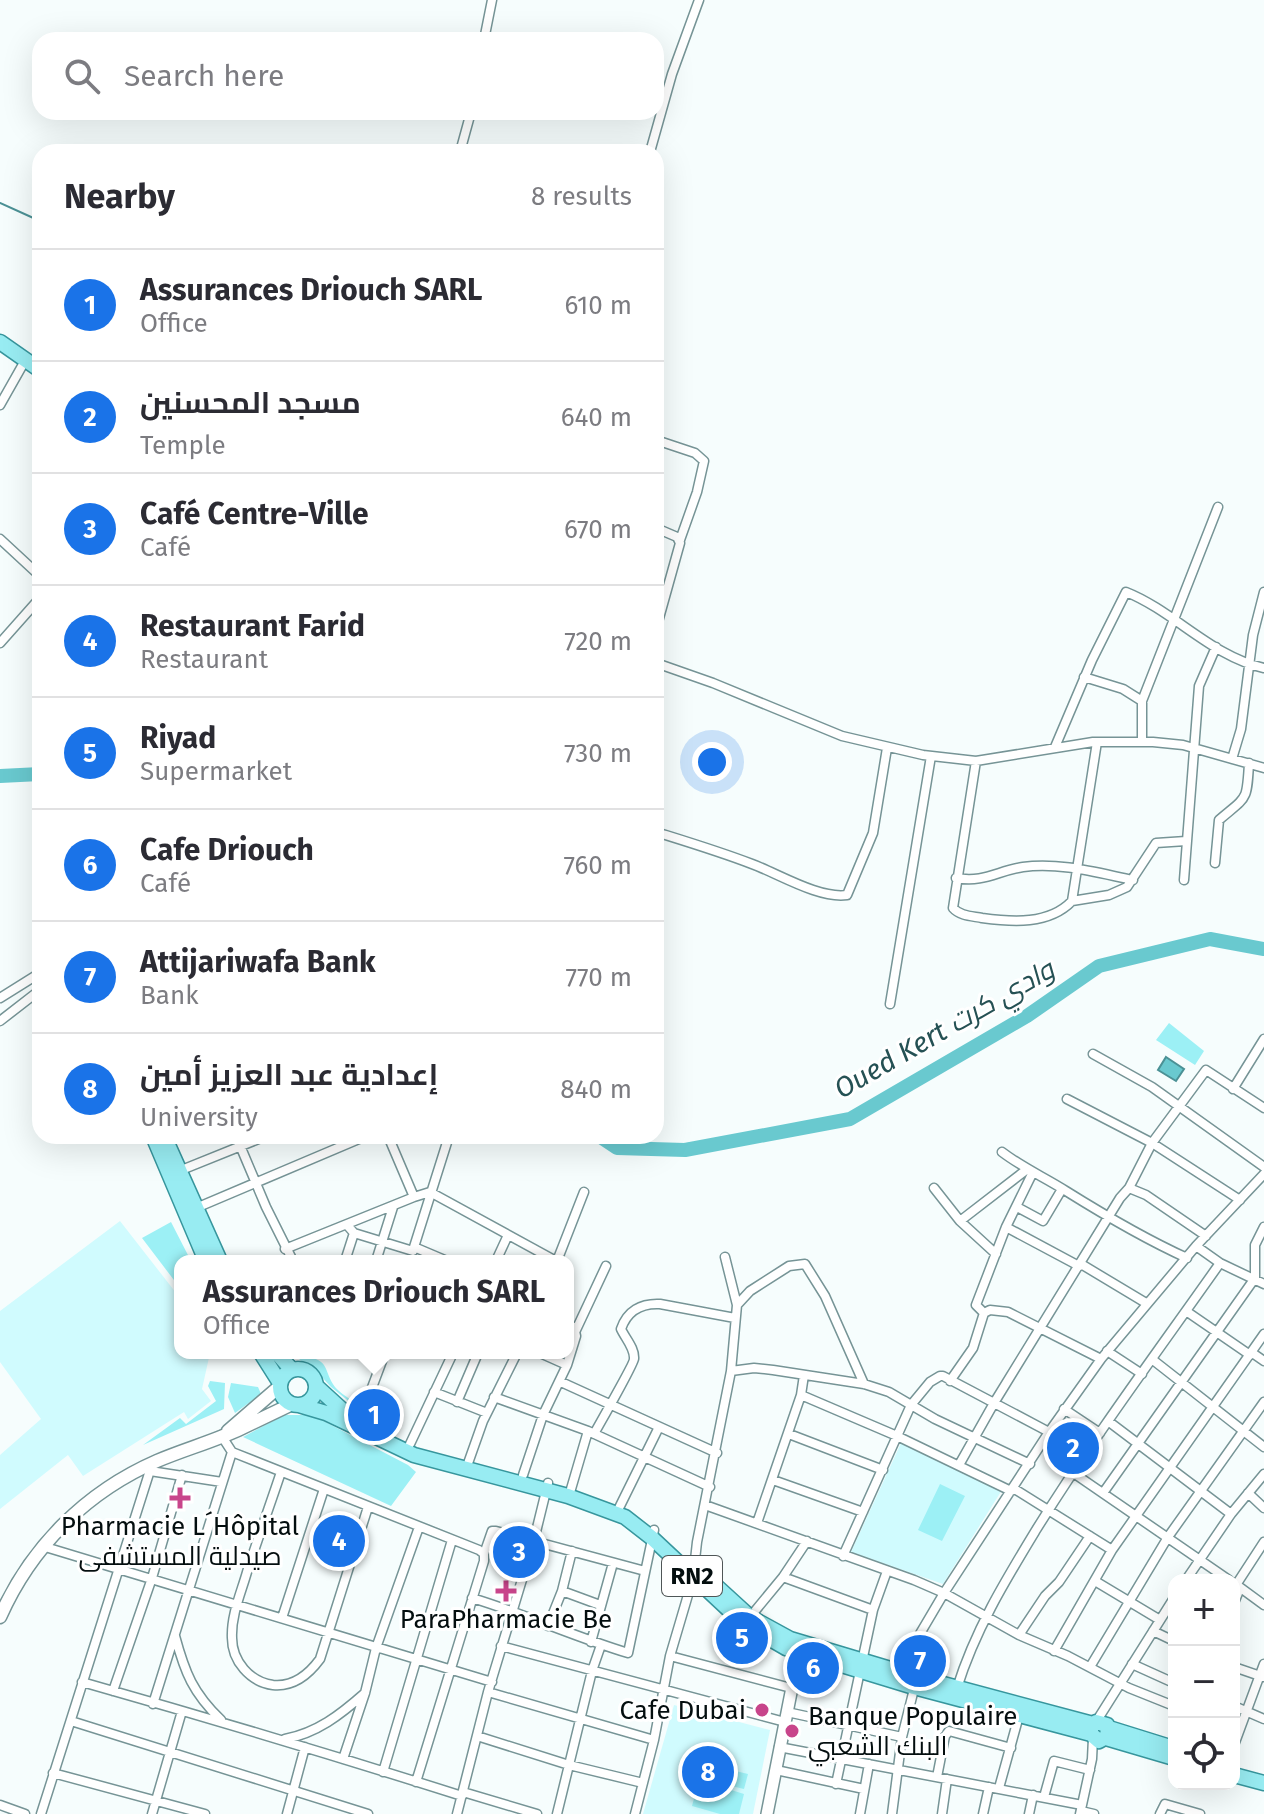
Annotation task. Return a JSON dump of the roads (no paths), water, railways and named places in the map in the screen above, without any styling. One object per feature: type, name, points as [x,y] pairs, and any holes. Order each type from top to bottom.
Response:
[{"type":"main road","points":[[0,342],[32,364]]},
{"type":"main road","points":[[156,1144],[203,1255]]},
{"type":"main road","points":[[167,1144],[217,1255]]},
{"type":"main road","points":[[265,1359],[280,1385],[282,1395],[295,1404]]},
{"type":"main road","name":"RN2","points":[[282,1359],[292,1370],[308,1372],[316,1386],[337,1407],[359,1422],[467,1464],[547,1487],[625,1517],[653,1534]]},
{"type":"main road","points":[[224,1434],[280,1385],[292,1370]]},
{"type":"main road","points":[[0,1617],[20,1575],[42,1546],[69,1518],[98,1495],[224,1434],[310,1400],[316,1386]]},
{"type":"main road","name":"RN2","points":[[295,1404],[326,1413],[414,1455],[523,1475],[547,1487],[571,1489],[619,1508],[653,1534],[772,1642],[1020,1711],[1168,1747]]},
{"type":"main road","name":"RN2","points":[[860,1665],[898,1671],[915,1682],[957,1688],[1020,1711]]},
{"type":"main road","name":"RN2","points":[[1099,1731],[1168,1756]]},
{"type":"main road","points":[[1240,1768],[1264,1774]]},
{"type":"main road","points":[[1240,1777],[1264,1783]]},
{"type":"street","points":[[486,32],[492,0]]},
{"type":"street","points":[[664,94],[699,0]]},
{"type":"street","points":[[462,144],[469,120]]},
{"type":"street","points":[[652,144],[656,120]]},
{"type":"street","points":[[0,405],[26,359]]},
{"type":"street","points":[[664,443],[695,453],[704,461],[664,599]]},
{"type":"street","points":[[1142,742],[1142,701],[1218,507]]},
{"type":"street","points":[[664,531],[680,540]]},
{"type":"street","points":[[0,539],[32,569]]},
{"type":"street","points":[[1055,747],[1084,677],[1126,592],[1216,647],[1248,664],[1264,668]]},
{"type":"street","points":[[1232,759],[1243,718],[1248,664],[1264,592]]},
{"type":"street","points":[[0,643],[32,607]]},
{"type":"street","points":[[1184,880],[1199,686],[1216,647]]},
{"type":"street","points":[[664,666],[842,736],[931,756],[976,761],[1097,742],[1174,743],[1264,768]]},
{"type":"street","points":[[1084,677],[1123,689],[1142,701]]},
{"type":"street","points":[[1072,901],[1097,742]]},
{"type":"street","points":[[664,835],[752,864],[824,893],[847,895],[873,833],[887,748]]},
{"type":"street","points":[[890,1004],[931,756]]},
{"type":"street","points":[[976,761],[953,908],[964,915],[1023,922],[1060,910],[1072,901],[1117,893],[1133,880],[1156,843],[1186,841]]},
{"type":"street","points":[[1215,863],[1219,820],[1243,801],[1249,763]]},
{"type":"street","points":[[956,878],[987,878],[1021,867],[1077,869],[1133,880]]},
{"type":"street","points":[[0,998],[32,978]]},
{"type":"street","points":[[0,1021],[32,996]]},
{"type":"street","points":[[1233,1089],[1264,1039]]},
{"type":"street","points":[[1093,1054],[1152,1087],[1264,1167]]},
{"type":"street","points":[[959,1465],[1040,1328],[1129,1188],[1152,1143],[1206,1070],[1264,1108]]},
{"type":"street","points":[[1067,1099],[1152,1143],[1240,1200]]},
{"type":"street","points":[[239,1144],[289,1255]]},
{"type":"street","points":[[179,1171],[247,1144]]},
{"type":"street","points":[[196,1208],[347,1144]]},
{"type":"street","points":[[391,1144],[414,1197]]},
{"type":"street","points":[[444,1144],[445,1148]]},
{"type":"street","points":[[412,1255],[446,1144]]},
{"type":"street","points":[[1002,1152],[1029,1172],[1108,1218],[1187,1258]]},
{"type":"street","points":[[984,1313],[976,1305],[1029,1172]]},
{"type":"street","points":[[960,1221],[1029,1172]]},
{"type":"street","points":[[898,1671],[944,1593],[1064,1409],[1146,1303],[1264,1174]]},
{"type":"street","points":[[934,1188],[960,1221],[996,1254]]},
{"type":"street","points":[[1129,1188],[1146,1195],[1206,1236]]},
{"type":"street","points":[[1017,1207],[1043,1221],[1062,1189]]},
{"type":"street","points":[[285,1249],[350,1229],[430,1192],[546,1255]]},
{"type":"street","points":[[559,1255],[584,1192]]},
{"type":"street","points":[[378,1255],[393,1207]]},
{"type":"street","points":[[1006,1227],[1146,1303]]},
{"type":"street","points":[[1103,1493],[1255,1278],[1255,1245],[1264,1227]]},
{"type":"street","points":[[350,1229],[382,1242],[430,1255]]},
{"type":"street","points":[[346,1255],[350,1229]]},
{"type":"street","points":[[499,1255],[508,1235]]},
{"type":"street","points":[[1196,1246],[1220,1263],[1264,1284]]},
{"type":"street","points":[[635,1814],[654,1740],[670,1656],[693,1572],[731,1371],[737,1305],[725,1257]]},
{"type":"street","points":[[957,1688],[985,1615],[1047,1511],[1220,1263]]},
{"type":"street","points":[[737,1305],[750,1291],[789,1266],[805,1264],[825,1296],[864,1384]]},
{"type":"street","points":[[574,1323],[606,1266]]},
{"type":"street","points":[[571,1489],[591,1433],[634,1360],[632,1349],[621,1329],[632,1311],[649,1304],[660,1304],[735,1318]]},
{"type":"street","points":[[950,1381],[973,1348],[984,1313],[990,1310],[1001,1310],[1101,1359]]},
{"type":"street","points":[[1186,1311],[1264,1361]]},
{"type":"street","points":[[1054,1651],[1112,1550],[1264,1334]]},
{"type":"street","points":[[1107,1351],[1142,1374]]},
{"type":"street","points":[[359,1422],[383,1359]]},
{"type":"street","points":[[410,1444],[450,1359]]},
{"type":"street","points":[[457,1402],[475,1359]]},
{"type":"street","points":[[467,1464],[494,1397],[514,1359]]},
{"type":"street","points":[[554,1359],[567,1365]]},
{"type":"street","points":[[523,1475],[543,1415],[561,1382],[568,1359]]},
{"type":"street","points":[[1153,1360],[1264,1447]]},
{"type":"street","points":[[731,1371],[754,1368],[864,1384],[889,1392],[1030,1464]]},
{"type":"street","points":[[757,1523],[789,1434],[804,1375]]},
{"type":"street","points":[[843,1556],[911,1405],[935,1378],[943,1376],[994,1403],[1046,1436],[1078,1463]]},
{"type":"street","points":[[561,1382],[717,1453]]},
{"type":"street","points":[[434,1392],[487,1413]]},
{"type":"street","points":[[801,1395],[1012,1489],[1112,1550]]},
{"type":"street","points":[[494,1397],[591,1433],[710,1487]]},
{"type":"street","points":[[1090,1667],[1168,1537],[1264,1402]]},
{"type":"street","points":[[1064,1409],[1100,1433]]},
{"type":"street","points":[[1108,1421],[1231,1514]]},
{"type":"street","points":[[619,1508],[659,1427]]},
{"type":"street","points":[[153,1704],[232,1452],[224,1434]]},
{"type":"street","points":[[789,1434],[883,1470]]},
{"type":"street","points":[[232,1452],[484,1554]]},
{"type":"street","points":[[41,1814],[151,1467],[222,1482]]},
{"type":"street","points":[[281,1472],[237,1605],[232,1637],[236,1658],[246,1671],[262,1682],[285,1684],[300,1679],[320,1659],[368,1507]]},
{"type":"street","points":[[1072,1472],[1220,1574]]},
{"type":"street","points":[[1190,1574],[1231,1514],[1264,1474]]},
{"type":"street","points":[[113,1691],[152,1578],[182,1475]]},
{"type":"street","points":[[773,1480],[863,1512]]},
{"type":"street","points":[[457,1814],[488,1692],[547,1487]]},
{"type":"street","points":[[282,1618],[324,1489]]},
{"type":"street","points":[[1248,1493],[1264,1508]]},
{"type":"street","points":[[705,1505],[944,1593],[1019,1635],[1168,1704]]},
{"type":"street","points":[[343,1759],[376,1648],[419,1527]]},
{"type":"street","points":[[416,1782],[492,1531],[645,1571]]},
{"type":"street","points":[[472,1598],[628,1653],[653,1534]]},
{"type":"street","points":[[1019,1635],[1090,1536]]},
{"type":"street","points":[[383,1772],[452,1540]]},
{"type":"street","points":[[747,1620],[783,1577],[807,1541]]},
{"type":"street","points":[[1240,1577],[1264,1542]]},
{"type":"street","points":[[42,1546],[492,1682]]},
{"type":"street","points":[[548,1626],[562,1591],[572,1551]]},
{"type":"street","points":[[557,1814],[592,1671],[600,1605],[613,1563]]},
{"type":"street","points":[[836,1784],[873,1610],[887,1571]]},
{"type":"street","points":[[783,1577],[873,1610]]},
{"type":"street","points":[[1095,1581],[1160,1620]]},
{"type":"street","points":[[1240,1588],[1264,1605]]},
{"type":"street","points":[[562,1591],[600,1605]]},
{"type":"street","points":[[1081,1810],[1099,1731],[1108,1706],[1168,1607]]},
{"type":"street","points":[[1153,1631],[1168,1638]]},
{"type":"street","points":[[175,1635],[181,1661],[193,1688],[221,1720]]},
{"type":"street","points":[[501,1646],[786,1717],[902,1737]]},
{"type":"street","points":[[767,1814],[800,1648]]},
{"type":"street","points":[[670,1656],[791,1688]]},
{"type":"street","points":[[1132,1664],[1168,1680]]},
{"type":"street","points":[[1240,1728],[1262,1677],[1264,1664]]},
{"type":"street","points":[[1240,1669],[1262,1677]]},
{"type":"street","points":[[82,1682],[153,1704],[221,1720],[416,1782],[537,1814]]},
{"type":"street","points":[[892,1814],[902,1737],[915,1682]]},
{"type":"street","points":[[488,1692],[654,1740]]},
{"type":"street","points":[[280,1740],[312,1732],[338,1717],[365,1693]]},
{"type":"street","points":[[1240,1708],[1264,1719]]},
{"type":"street","points":[[152,1814],[182,1711]]},
{"type":"street","points":[[999,1788],[1020,1711]]},
{"type":"street","points":[[71,1721],[368,1814]]},
{"type":"street","points":[[937,1777],[945,1736],[949,1731],[1011,1748]]},
{"type":"street","points":[[477,1736],[569,1765],[643,1783]]},
{"type":"street","points":[[287,1814],[305,1747]]},
{"type":"street","points":[[779,1747],[1044,1797],[1094,1814]]},
{"type":"street","points":[[1044,1797],[1054,1761],[1090,1770]]},
{"type":"street","points":[[860,1814],[869,1764]]},
{"type":"street","points":[[776,1770],[864,1789]]},
{"type":"street","points":[[53,1773],[205,1814]]},
{"type":"street","points":[[942,1814],[947,1779]]},
{"type":"street","points":[[983,1814],[989,1787]]},
{"type":"street","points":[[1029,1814],[1033,1795]]},
{"type":"street","points":[[1160,1814],[1165,1804],[1200,1814]]},
{"type":"street","points":[[0,1805],[25,1814]]},
{"type":"waterway","points":[[0,203],[32,217]]},
{"type":"waterway","name":"Oued Kert وادي كرت","points":[[0,776],[32,774]]},
{"type":"waterway","name":"Oued Kert وادي كرت","points":[[611,1144],[617,1148],[685,1150],[850,1119],[1027,1016],[1099,966],[1210,939],[1264,949]]},
{"type":"place","name":"Assurances Driouch SARL","points":[[374,1415]]},
{"type":"place","name":"مسجد المحسنين","points":[[1073,1448]]},
{"type":"place","name":"Pharmacie L´Hôpital صيدلية المستشفى","points":[[180,1498]]},
{"type":"place","name":"Restaurant Farid","points":[[339,1541]]},
{"type":"place","name":"Café Centre-Ville","points":[[519,1552]]},
{"type":"place","name":"ParaPharmacie Be","points":[[506,1591]]},
{"type":"place","name":"Riyad","points":[[742,1638]]},
{"type":"place","name":"Attijariwafa Bank","points":[[920,1661]]},
{"type":"place","name":"Cafe Driouch","points":[[813,1668]]},
{"type":"place","name":"Cafe Dubai","points":[[762,1710]]},
{"type":"place","name":"Banque Populaire البنك الشعبي","points":[[792,1731]]},
{"type":"place","name":"إعدادية عبد العزيز أمين","points":[[708,1772]]}]
